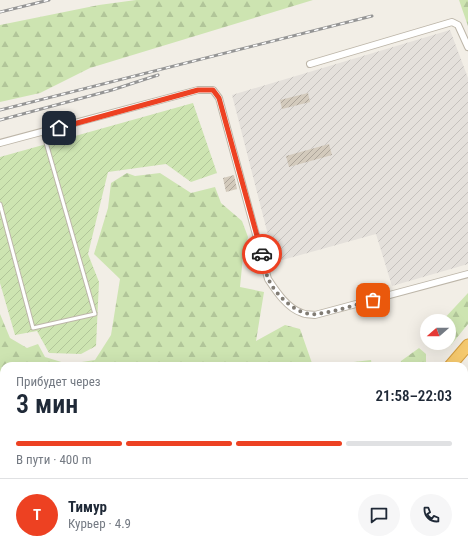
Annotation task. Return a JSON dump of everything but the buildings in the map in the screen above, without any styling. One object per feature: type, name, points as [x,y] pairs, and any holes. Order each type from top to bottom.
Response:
[{"type":"highway","points":[[453,362],[468,344]]},
{"type":"street","points":[[310,64],[452,22],[458,25],[468,47]]},
{"type":"street","points":[[0,143],[198,90],[213,90],[219,98],[268,279],[278,294],[291,306],[302,313],[315,315],[468,274]]},
{"type":"lane","points":[[0,204],[33,328],[95,314],[43,132]]},
{"type":"shaded area","points":[[450,30],[468,78],[468,264],[392,286],[376,234],[275,262],[232,95]]},
{"type":"green space","points":[[136,0],[313,0],[90,68],[40,93],[0,102],[0,25],[99,5]]},
{"type":"green space","points":[[459,0],[468,0],[468,26]]},
{"type":"green space","points":[[193,103],[217,173],[191,182],[166,164],[108,172],[88,254],[99,282],[96,346],[81,354],[49,353],[37,331],[15,335],[0,283],[0,157]]},
{"type":"green space","points":[[127,173],[135,176],[160,173],[191,193],[215,187],[221,203],[242,221],[248,237],[243,256],[240,287],[264,292],[256,341],[285,325],[300,329],[312,362],[82,362],[95,360],[111,335],[120,279],[94,254],[108,208],[111,183]]},
{"type":"green space","points":[[468,293],[468,324],[456,339],[456,314],[448,314]]},
{"type":"green space","points":[[0,314],[10,338],[27,348],[38,344],[45,357],[61,362],[0,362]]},
{"type":"green space","points":[[419,348],[426,354],[426,362],[401,362]]},
{"type":"green space","points":[[371,360],[371,362],[353,362]]},
{"type":"railway","points":[[0,12],[49,0]]},
{"type":"railway","points":[[0,110],[372,16]]},
{"type":"railway","points":[[0,120],[112,90],[158,75]]},
{"type":"way so far","points":[[262,254],[268,279],[278,294],[291,306],[302,313],[315,315],[373,300]]},
{"type":"route","points":[[59,128],[166,100],[198,90],[213,90],[219,98],[262,254]]}]
